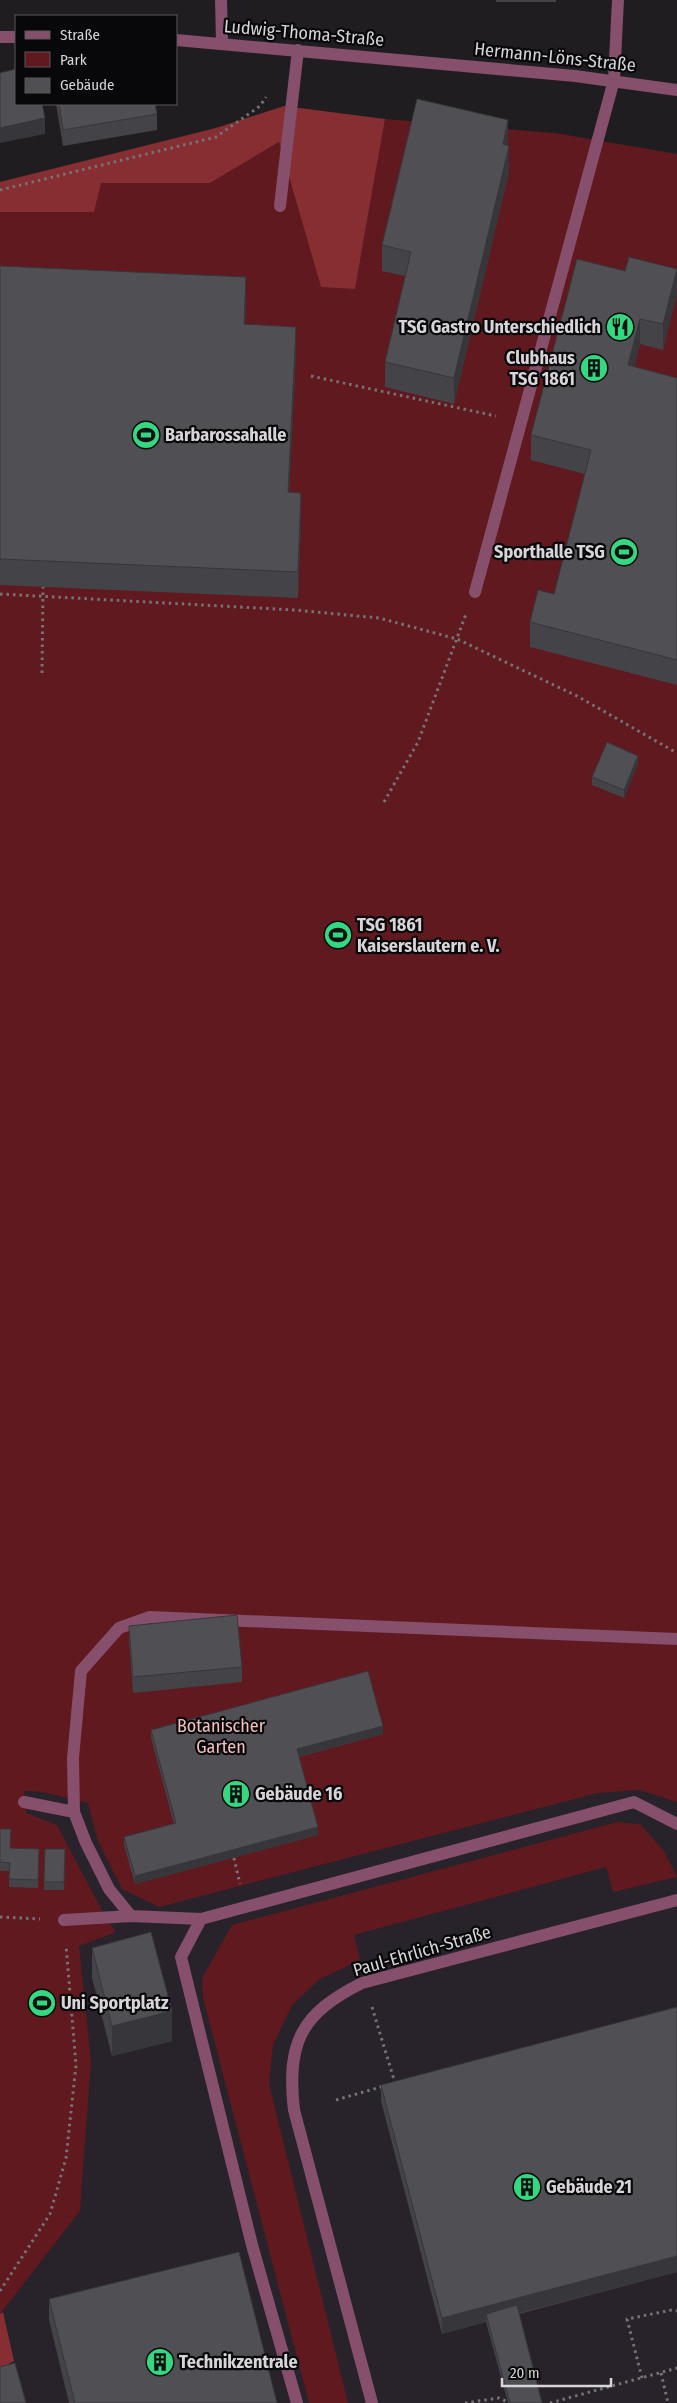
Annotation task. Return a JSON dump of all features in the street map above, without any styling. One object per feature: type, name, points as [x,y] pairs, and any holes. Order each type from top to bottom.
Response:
[{"type":"street","points":[[221,0],[222,43]]},
{"type":"street","points":[[475,592],[614,80],[618,0]]},
{"type":"street","points":[[0,37],[15,37]]},
{"type":"street","name":"Ludwig-Thoma-Straße","points":[[178,40],[428,61]]},
{"type":"street","points":[[280,206],[298,50]]},
{"type":"street","name":"Hermann-Löns-Straße","points":[[428,61],[614,80],[677,90]]},
{"type":"street","points":[[130,1916],[109,1889],[86,1844],[74,1812],[73,1758],[81,1670],[118,1628],[150,1618],[677,1639]]},
{"type":"street","points":[[24,1802],[74,1812]]},
{"type":"street","points":[[64,1920],[130,1916],[201,1919],[634,1802],[677,1824]]},
{"type":"street","name":"Paul-Ehrlich-Straße","points":[[372,2403],[294,2110],[291,2080],[292,2064],[301,2034],[314,2014],[338,1995],[362,1983],[677,1900]]},
{"type":"street","points":[[201,1919],[181,1957],[252,2245],[297,2403]]},
{"type":"path","points":[[0,190],[216,137],[260,106],[270,92]]},
{"type":"path","points":[[311,376],[521,422]]},
{"type":"path","points":[[42,673],[43,587]]},
{"type":"path","points":[[384,802],[418,742],[475,592]]},
{"type":"path","points":[[0,594],[332,613],[379,618],[457,639],[577,696],[677,753]]},
{"type":"path","points":[[0,1917],[64,1920],[76,2064],[66,2158],[50,2214],[0,2291]]},
{"type":"path","points":[[336,2100],[395,2082],[370,2002]]},
{"type":"path","points":[[642,2378],[627,2319],[672,2310],[677,2311]]},
{"type":"path","points":[[550,2403],[677,2368]]},
{"type":"path","points":[[661,2373],[668,2403]]},
{"type":"path","points":[[465,2403],[499,2398],[510,2403]]},
{"type":"path","points":[[477,2403],[482,2399]]},
{"type":"shaded area","points":[[284,106],[385,119],[355,289],[321,287],[279,142],[210,183],[101,183],[94,212],[0,212],[0,182],[216,128]]},
{"type":"shaded area","points":[[0,1581],[677,1600],[677,2403],[0,2403]]},
{"type":"shaded area","points":[[3,2312],[14,2361],[0,2369],[0,2314]]},
{"type":"green space","name":"TSG 1861 Kaiserslautern e. V.","points":[[385,119],[555,133],[677,154],[677,1802],[640,1790],[598,1793],[159,1907],[122,1889],[98,1841],[88,1803],[43,1792],[24,1791],[26,1813],[57,1825],[106,1918],[116,1932],[79,1946],[91,2061],[80,2211],[0,2314],[0,212],[100,183],[210,183],[279,142],[321,286],[355,289]]},
{"type":"green space","points":[[617,1822],[640,1824],[664,1851],[677,1877],[613,1892],[606,1867],[354,1935],[360,1960],[320,1979],[292,2005],[273,2045],[269,2084],[348,2403],[309,2403],[203,1998],[202,1978],[232,1925]]},
{"type":"building","points":[[15,69],[15,105],[42,105],[45,118],[0,128],[0,73]]},
{"type":"building","points":[[417,99],[508,120],[503,144],[509,146],[454,378],[385,362],[411,252],[382,245]]},
{"type":"building","points":[[59,105],[155,105],[157,114],[63,130]]},
{"type":"building","points":[[629,257],[677,269],[663,324],[640,319],[628,365],[677,378],[677,660],[530,622],[538,590],[554,594],[591,450],[531,435],[577,259],[625,271]]},
{"type":"building","name":"Barbarossahalle","points":[[0,266],[246,277],[244,324],[296,327],[288,492],[301,493],[298,572],[0,559]]},
{"type":"building","points":[[607,742],[638,756],[624,790],[592,777]]},
{"type":"building","points":[[237,1615],[242,1667],[133,1677],[129,1626]]},
{"type":"building","name":"Gebäude 16","points":[[368,1671],[383,1726],[297,1749],[318,1827],[135,1876],[124,1837],[176,1823],[151,1730]]},
{"type":"building","points":[[0,1829],[11,1829],[10,1848],[39,1849],[38,1880],[9,1879],[10,1863],[0,1862]]},
{"type":"building","points":[[45,1849],[65,1849],[64,1882],[44,1882]]},
{"type":"building","points":[[151,1932],[172,2011],[112,2026],[92,1948]]},
{"type":"building","name":"Gebäude 21","points":[[677,2007],[677,2256],[442,2318],[381,2085]]},
{"type":"building","name":"Technikzentrale","points":[[239,2252],[277,2403],[75,2403],[49,2299]]},
{"type":"building","points":[[517,2305],[542,2403],[510,2403],[486,2314]]},
{"type":"building","points":[[15,2363],[26,2403],[0,2403],[0,2367]]},
{"type":"place","name":"TSG Gastro Unterschiedlich","points":[[620,327]]},
{"type":"place","name":"Clubhaus TSG 1861","points":[[594,368]]},
{"type":"place","name":"Barbarossahalle","points":[[146,435]]},
{"type":"place","name":"Sporthalle TSG","points":[[624,552]]},
{"type":"place","name":"TSG 1861 Kaiserslautern e. V.","points":[[338,935]]},
{"type":"place","name":"Gebäude 16","points":[[236,1794]]},
{"type":"place","name":"Uni Sportplatz","points":[[42,2003]]},
{"type":"place","name":"Gebäude 21","points":[[527,2187]]},
{"type":"place","name":"Technikzentrale","points":[[160,2362]]},
{"type":"park label","name":"Botanischer Garten","points":[[221,1736]]}]
